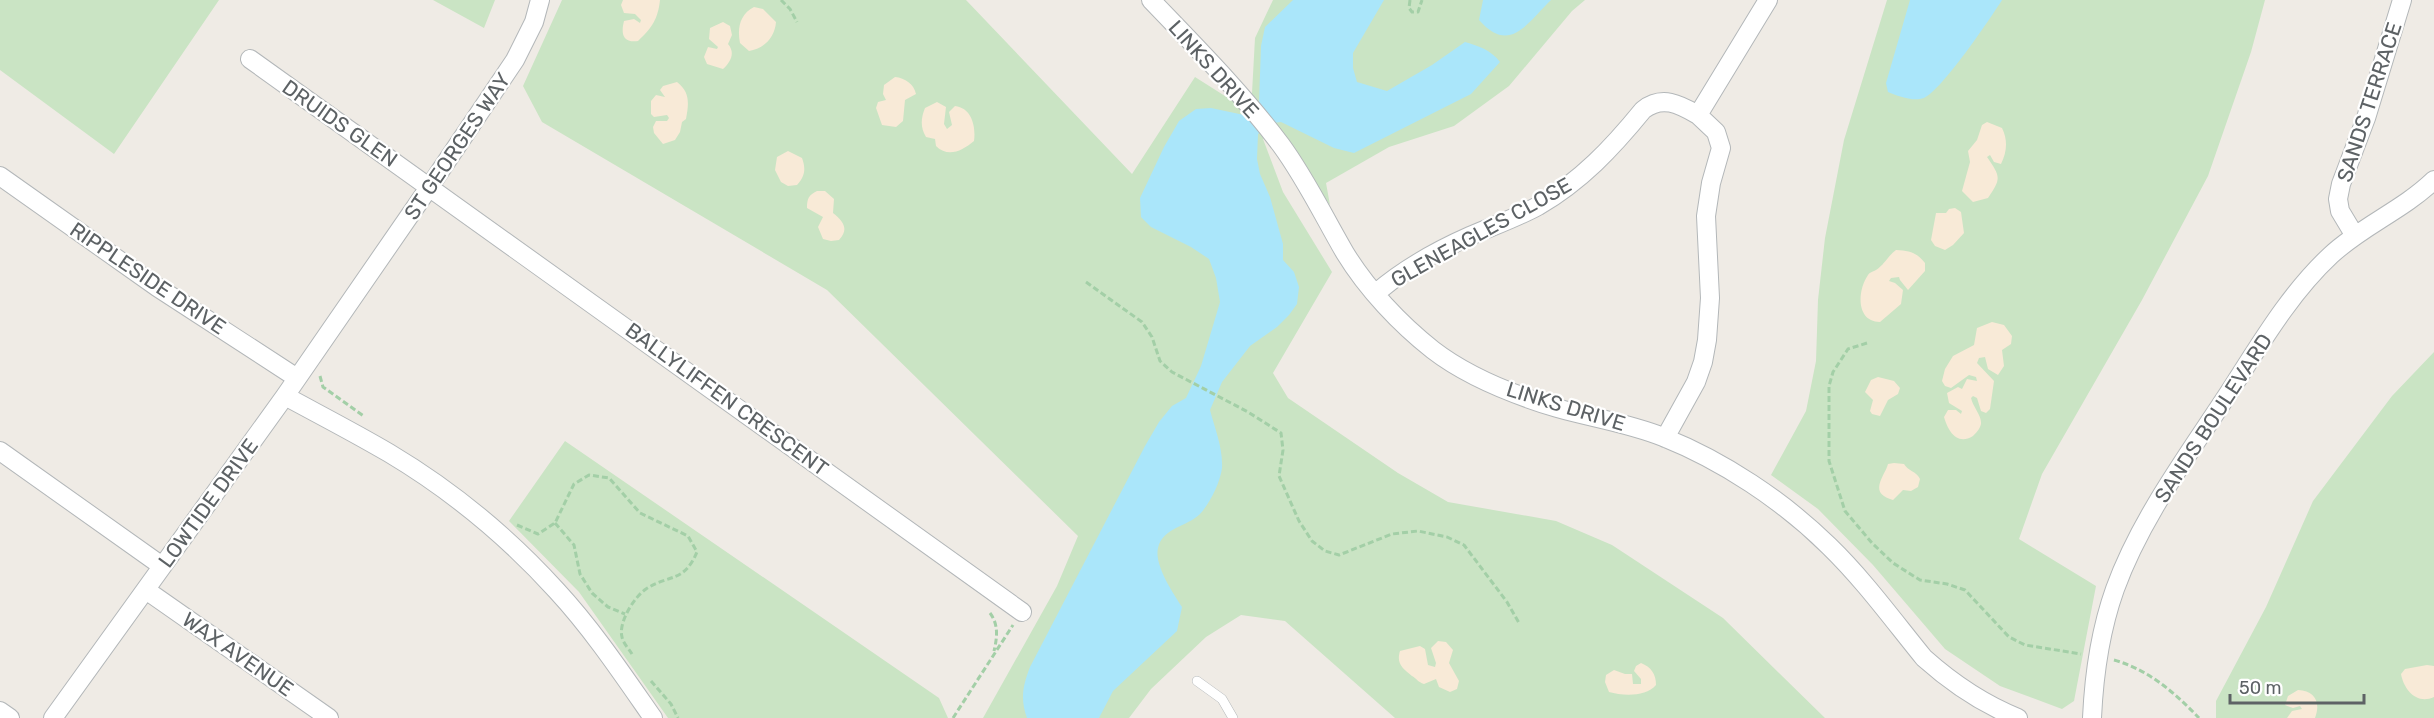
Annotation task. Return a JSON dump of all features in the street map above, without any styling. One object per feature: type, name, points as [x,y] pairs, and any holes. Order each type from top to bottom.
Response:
[{"type":"street","name":"ST GEORGES WAY","points":[[360,285],[515,60],[534,22],[540,0]]},
{"type":"street","name":"LINKS DRIVE","points":[[1151,0],[1213,64],[1281,145],[1316,200],[1346,254],[1399,319],[1433,350],[1473,374],[1516,394],[1557,408],[1629,425],[1665,438],[1742,478],[1802,521],[1851,569],[1896,625],[1933,665],[1971,694],[2018,718]]},
{"type":"street","points":[[1698,116],[1768,0]]},
{"type":"street","name":"SANDS TERRACE","points":[[2355,236],[2340,212],[2338,199],[2341,184],[2366,118],[2402,0]]},
{"type":"street","name":"DRUIDS GLEN","points":[[250,59],[430,186]]},
{"type":"street","name":"GLENEAGLES CLOSE","points":[[1376,293],[1417,262],[1452,244],[1518,216],[1560,192],[1599,161],[1642,110],[1651,104],[1668,101],[1698,116],[1716,132],[1721,148],[1706,216],[1710,298],[1707,340],[1696,382],[1665,438]]},
{"type":"street","name":"RIPPLESIDE DRIVE","points":[[0,176],[157,287],[297,378]]},
{"type":"street","name":"SANDS BOULEVARD","points":[[2092,718],[2100,641],[2115,589],[2134,546],[2157,505],[2267,334],[2312,275],[2355,236],[2434,180]]},
{"type":"street","name":"BALLYLIFFEN CRESCENT","points":[[430,186],[1022,612]]},
{"type":"street","name":"LOWTIDE DRIVE","points":[[53,718],[285,396],[360,285]]},
{"type":"street","points":[[285,396],[390,453],[470,510],[510,544],[557,591],[608,653],[653,718]]},
{"type":"street","points":[[0,452],[162,566]]},
{"type":"street","name":"WAX AVENUE","points":[[146,590],[329,718]]},
{"type":"street","points":[[0,711],[10,718]]},
{"type":"lane","points":[[1197,681],[1222,699],[1233,718]]},
{"type":"path","points":[[781,0],[797,21]]},
{"type":"path","points":[[1410,0],[1409,8],[1412,12],[1418,12],[1422,0]]},
{"type":"path","points":[[1086,282],[1142,322],[1152,337],[1160,361],[1172,372],[1248,412],[1281,433],[1283,450],[1279,476],[1299,521],[1312,541],[1325,551],[1339,555],[1392,534],[1418,531],[1447,537],[1464,545],[1507,602],[1519,623]]},
{"type":"path","points":[[1868,343],[1848,349],[1833,372],[1829,386],[1829,461],[1845,511],[1872,543],[1893,563],[1920,580],[1947,584],[1965,590],[2009,637],[2025,645],[2080,654]]},
{"type":"path","points":[[326,367],[320,376],[324,387],[370,420]]},
{"type":"path","points":[[509,521],[538,534],[555,523],[574,484],[589,475],[609,478],[640,513],[688,536],[697,552],[691,568],[670,580],[645,589],[625,614],[621,637],[637,663]]},
{"type":"path","points":[[555,523],[574,545],[580,574],[592,593],[608,607],[625,614]]},
{"type":"path","points":[[953,718],[994,651],[1022,612]]},
{"type":"path","points":[[2105,657],[2135,666],[2174,691],[2199,718]]},
{"type":"path","points":[[649,679],[671,704],[678,718]]},
{"type":"green space","points":[[0,0],[219,0],[114,154],[0,70]]},
{"type":"green space","points":[[433,0],[495,0],[484,28]]},
{"type":"green space","points":[[562,0],[966,0],[1132,174],[1195,77],[1236,103],[1252,93],[1255,38],[1273,0],[1585,0],[1572,11],[1509,86],[1454,126],[1389,147],[1326,183],[1330,205],[1274,128],[1263,139],[1283,192],[1332,272],[1273,373],[1288,398],[1398,473],[1448,502],[1556,521],[1612,545],[1723,618],[1825,718],[1395,718],[1285,621],[1241,615],[1206,637],[1151,689],[1129,718],[983,718],[1057,586],[1078,536],[827,290],[542,122],[523,86]]},
{"type":"green space","points":[[1887,0],[2265,0],[2251,52],[2208,176],[2142,300],[2042,474],[2019,539],[2096,586],[2074,701],[2062,709],[2000,686],[1945,649],[1873,565],[1818,509],[1771,475],[1806,411],[1816,361],[1818,300],[1825,238],[1844,140]]},
{"type":"green space","points":[[2434,352],[2434,718],[2216,718],[2216,701],[2266,607],[2313,501],[2392,396]]},
{"type":"green space","points":[[565,441],[939,698],[948,718],[668,718],[579,592],[509,521]]},
{"type":"sand","points":[[623,0],[660,0],[654,23],[638,41],[626,39],[624,36],[624,21],[634,19],[640,23],[641,20],[635,14],[624,13],[621,5]]},
{"type":"sand","points":[[754,7],[763,9],[776,22],[768,41],[759,48],[749,51],[740,43],[739,27],[745,13]]},
{"type":"sand","points":[[723,22],[730,26],[732,35],[728,44],[732,51],[728,64],[723,69],[707,64],[704,57],[708,47],[717,49],[718,47],[709,39],[710,28]]},
{"type":"sand","points":[[895,77],[908,82],[916,94],[905,100],[903,121],[896,127],[882,125],[876,108],[878,102],[886,100],[883,94],[884,85]]},
{"type":"sand","points":[[677,82],[688,98],[686,119],[682,122],[675,140],[663,144],[654,133],[653,127],[656,121],[667,121],[669,118],[667,115],[654,117],[651,114],[651,101],[656,95],[665,97],[660,90],[663,86]]},
{"type":"sand","points":[[937,102],[946,107],[944,124],[947,129],[952,125],[949,112],[955,106],[969,114],[973,124],[974,141],[965,148],[955,152],[945,152],[936,146],[935,139],[926,137],[922,126],[925,108]]},
{"type":"sand","points":[[1987,122],[2002,128],[2006,150],[2001,164],[1994,162],[1990,155],[1987,157],[1997,173],[1996,186],[1988,198],[1973,202],[1962,191],[1970,162],[1968,151],[1977,140],[1982,125]]},
{"type":"sand","points":[[788,151],[802,158],[803,175],[797,185],[788,186],[781,182],[775,170],[777,157]]},
{"type":"sand","points":[[817,191],[825,191],[834,199],[833,213],[844,226],[844,232],[839,240],[823,239],[818,227],[823,217],[807,208],[809,197]]},
{"type":"sand","points":[[1955,208],[1961,212],[1964,233],[1945,250],[1935,246],[1931,240],[1936,213],[1946,213],[1949,209]]},
{"type":"sand","points":[[1896,250],[1919,256],[1925,263],[1925,271],[1908,290],[1899,277],[1891,278],[1889,281],[1903,290],[1901,304],[1880,322],[1872,321],[1866,317],[1861,304],[1864,282],[1869,274],[1879,268]]},
{"type":"sand","points":[[1992,322],[2004,325],[2012,336],[2011,344],[2002,350],[2004,366],[1998,375],[1988,369],[1985,357],[1979,358],[1977,363],[1994,381],[1990,409],[1986,413],[1981,411],[1977,398],[1973,396],[1971,398],[1981,421],[1980,426],[1973,436],[1967,439],[1958,438],[1951,432],[1944,417],[1948,410],[1956,410],[1961,414],[1962,411],[1949,403],[1947,393],[1958,387],[1962,389],[1967,379],[1977,381],[1976,377],[1969,375],[1951,388],[1945,386],[1942,381],[1945,369],[1953,356],[1974,345],[1977,328]]},
{"type":"sand","points":[[1878,377],[1894,381],[1900,388],[1898,394],[1888,400],[1880,416],[1870,411],[1873,400],[1865,392],[1871,380]]},
{"type":"sand","points":[[1888,464],[1904,464],[1920,479],[1918,487],[1911,491],[1903,490],[1893,500],[1885,497],[1879,489]]},
{"type":"sand","points":[[1438,641],[1446,642],[1453,650],[1449,663],[1459,681],[1457,689],[1450,692],[1439,687],[1436,679],[1424,684],[1420,682],[1400,663],[1400,651],[1420,646],[1425,649],[1428,665],[1435,667],[1436,663],[1431,648]]},
{"type":"sand","points":[[1641,663],[1652,671],[1655,677],[1656,685],[1652,689],[1634,695],[1609,692],[1605,682],[1606,675],[1614,670],[1632,674],[1633,684],[1641,684],[1641,679],[1634,671]]},
{"type":"sand","points":[[2434,666],[2434,697],[2422,699],[2412,695],[2401,674],[2405,669]]},
{"type":"sand","points":[[2298,690],[2309,693],[2315,698],[2317,712],[2315,718],[2287,718],[2292,711],[2302,709],[2300,706],[2293,708],[2285,705],[2288,696]]},
{"type":"water","points":[[1293,0],[1384,0],[1353,53],[1353,68],[1357,82],[1387,91],[1432,65],[1465,42],[1493,54],[1500,62],[1471,94],[1354,153],[1334,148],[1281,122],[1273,123],[1258,134],[1257,159],[1260,174],[1270,197],[1283,244],[1283,260],[1294,272],[1299,287],[1297,304],[1277,327],[1250,346],[1222,382],[1210,410],[1222,461],[1217,486],[1200,514],[1170,531],[1158,548],[1161,570],[1182,607],[1177,631],[1113,691],[1099,718],[1027,718],[1023,692],[1030,667],[1145,446],[1159,422],[1172,406],[1186,398],[1201,366],[1220,302],[1216,278],[1209,259],[1191,247],[1151,227],[1141,217],[1140,198],[1179,121],[1196,109],[1211,108],[1244,115],[1259,103],[1261,46],[1265,27]]},
{"type":"water","points":[[1483,0],[1551,0],[1518,32],[1500,35],[1479,20]]},
{"type":"water","points":[[1910,0],[2002,0],[1942,82],[1920,99],[1906,98],[1888,92],[1886,83]]}]
